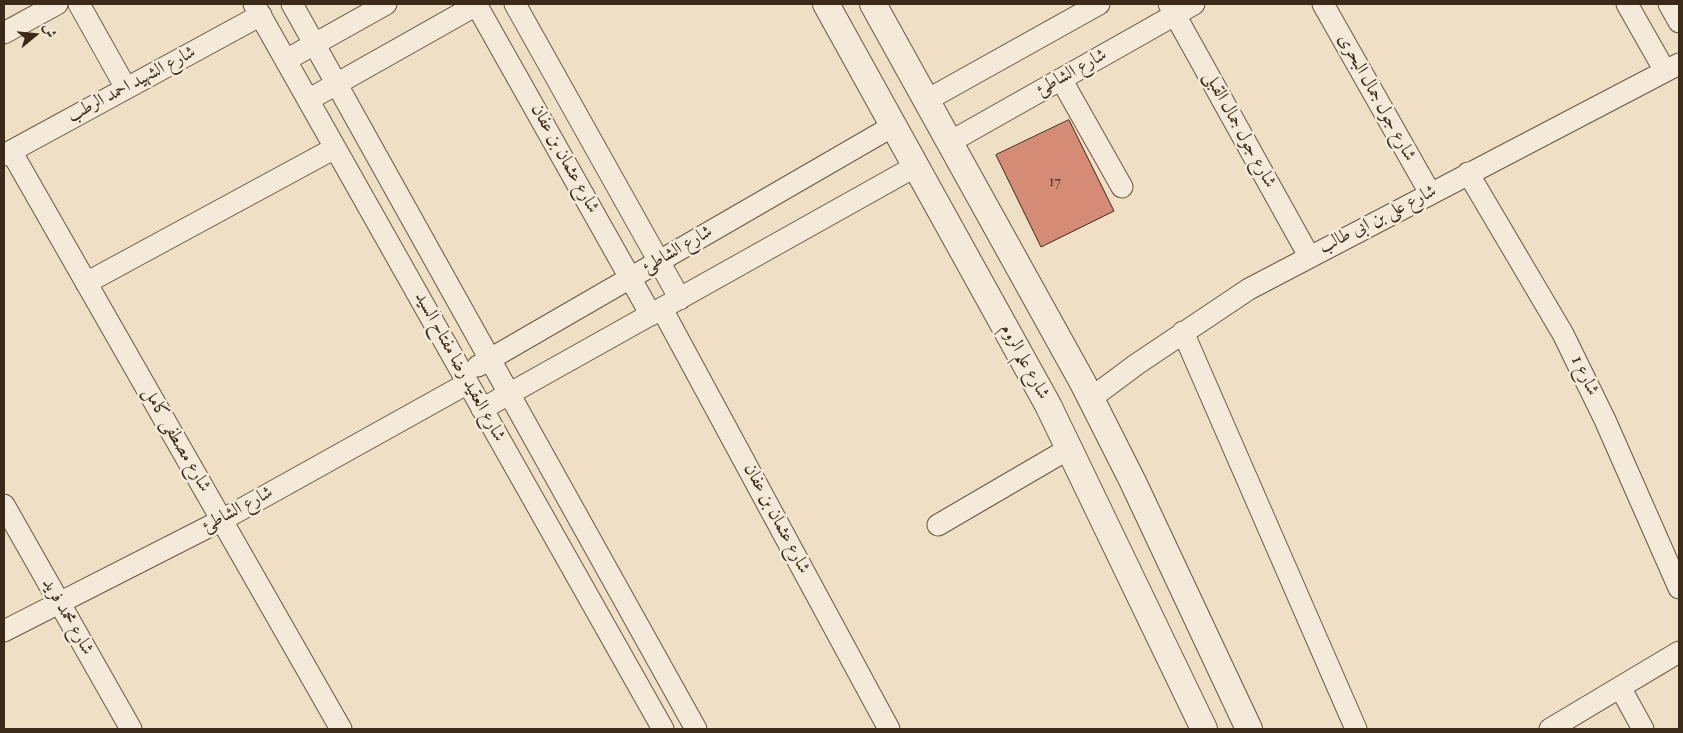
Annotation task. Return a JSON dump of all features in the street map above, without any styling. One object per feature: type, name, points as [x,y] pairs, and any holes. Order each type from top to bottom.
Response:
[{"type":"street","points":[[4,33],[57,4]]},
{"type":"street","points":[[78,4],[126,88]]},
{"type":"street","name":"شارع العقيد رضا مفتاح السيد","points":[[292,4],[696,729]]},
{"type":"street","points":[[286,60],[386,4]]},
{"type":"street","points":[[308,100],[477,4]]},
{"type":"street","name":"شارع عثمان بن عفان","points":[[477,4],[630,278],[664,307],[889,729]]},
{"type":"street","name":"شارع عثمان بن عفان","points":[[515,4],[659,261],[664,307]]},
{"type":"street","name":"شارع علم الروم","points":[[826,4],[1048,405],[1204,729]]},
{"type":"street","points":[[873,4],[1086,391],[1137,491],[1249,729]]},
{"type":"street","points":[[927,100],[1099,4]]},
{"type":"street","name":"شارع الشاطئ","points":[[950,142],[1061,79],[1172,9],[1194,4]]},
{"type":"street","name":"شارع جول جمال البحرى","points":[[1323,4],[1430,193]]},
{"type":"street","points":[[1627,4],[1672,67]]},
{"type":"street","points":[[1669,4],[1679,22]]},
{"type":"street","name":"شارع جول جمال القبلى","points":[[1172,9],[1309,256]]},
{"type":"street","name":"شارع الشهيد احمد الرطب","points":[[6,152],[126,88],[258,10]]},
{"type":"street","name":"شارع العقيد رضا مفتاح السيد","points":[[258,10],[466,379],[659,728]]},
{"type":"street","name":"شارع على بن ابى طالب","points":[[1086,391],[1249,289],[1672,67]]},
{"type":"street","points":[[1061,79],[1122,187]]},
{"type":"street","name":"شارع الشاطئ","points":[[4,632],[222,520],[466,379],[490,359],[893,126]]},
{"type":"street","points":[[86,283],[335,148]]},
{"type":"street","name":"شارع مصطفى كامل","points":[[6,152],[86,283],[341,729]]},
{"type":"street","points":[[482,409],[916,166]]},
{"type":"street","name":"شارع 1","points":[[1468,174],[1563,334],[1605,420],[1679,588]]},
{"type":"street","points":[[1018,351],[1034,346],[1053,330]]},
{"type":"street","points":[[1183,332],[1356,729]]},
{"type":"street","points":[[1048,405],[1059,392],[1086,391]]},
{"type":"street","points":[[938,525],[1070,448]]},
{"type":"street","name":"شارع محمد فريد","points":[[4,505],[131,729]]},
{"type":"street","points":[[1550,729],[1621,689],[1679,652]]},
{"type":"street","points":[[1621,689],[1643,729]]},
{"type":"building","points":[[1069,120],[1114,211],[1041,247],[996,155]]}]
